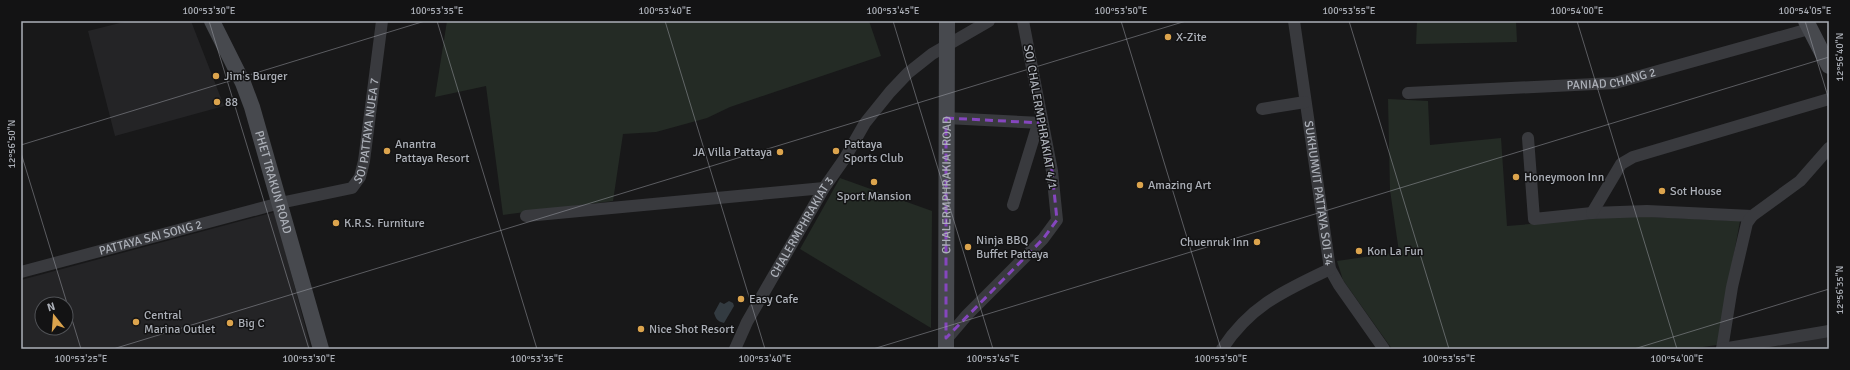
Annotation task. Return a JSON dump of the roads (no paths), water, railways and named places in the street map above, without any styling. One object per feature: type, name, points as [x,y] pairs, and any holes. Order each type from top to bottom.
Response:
[{"type":"street","name":"PHET TRAKUN ROAD","points":[[212,21],[243,83],[252,107],[321,349]]},
{"type":"street","name":"SOI PATTAYA NUEA 7","points":[[280,203],[352,188],[360,177],[382,21]]},
{"type":"street","name":"CHALERMPHRAKIAT ROAD","points":[[944,345],[947,21]]},
{"type":"street","name":"CHALERMPHRAKIAT 3","points":[[735,349],[747,322],[824,188],[845,158],[865,124],[890,92],[908,73],[932,54],[989,21]]},
{"type":"street","name":"SOI CHALERMPHRAKIAT 4/1","points":[[944,345],[967,314],[1043,239],[1057,220],[1052,171],[1040,124],[1023,21]]},
{"type":"street","name":"SUKHUMVIT PATTAYA SOI 34","points":[[1294,21],[1330,269],[1384,349]]},
{"type":"street","points":[[1808,25],[1829,66]]},
{"type":"street","name":"PANIAD CHANG 2","points":[[1408,93],[1614,83],[1808,25]]},
{"type":"street","points":[[1592,213],[1622,164],[1633,157],[1829,99]]},
{"type":"street","points":[[1262,109],[1305,102]]},
{"type":"street","points":[[946,118],[1040,124],[1013,205]]},
{"type":"street","points":[[1528,138],[1534,219],[1592,213],[1647,211],[1752,216]]},
{"type":"street","points":[[1829,148],[1800,181],[1752,216],[1746,224],[1732,287],[1722,349],[1829,331]]},
{"type":"street","points":[[526,216],[824,188]]},
{"type":"street","name":"PATTAYA SAI SONG 2","points":[[21,272],[280,203]]},
{"type":"street","points":[[1222,349],[1245,318],[1277,295],[1330,269]]},
{"type":"place","name":"X-Zite","points":[[1168,37]]},
{"type":"place","name":"Jim's Burger","points":[[216,76]]},
{"type":"place","name":"88","points":[[217,102]]},
{"type":"place","name":"Anantra Pattaya Resort","points":[[387,151]]},
{"type":"place","name":"Pattaya Sports Club","points":[[836,151]]},
{"type":"place","name":"JA Villa Pattaya","points":[[780,152]]},
{"type":"place","name":"Honeymoon Inn","points":[[1516,177]]},
{"type":"place","name":"Sport Mansion","points":[[874,182]]},
{"type":"place","name":"Amazing Art","points":[[1140,185]]},
{"type":"place","name":"Sot House","points":[[1662,191]]},
{"type":"place","name":"K.R.S. Furniture","points":[[336,223]]},
{"type":"place","name":"Chuenruk Inn","points":[[1257,242]]},
{"type":"place","name":"Ninja BBQ Buffet Pattaya","points":[[968,247]]},
{"type":"place","name":"Kon La Fun","points":[[1359,251]]},
{"type":"place","name":"Easy Cafe","points":[[741,299]]},
{"type":"place","name":"Central Marina Outlet","points":[[136,322]]},
{"type":"place","name":"Big C","points":[[230,323]]},
{"type":"place","name":"Nice Shot Resort","points":[[641,329]]}]
